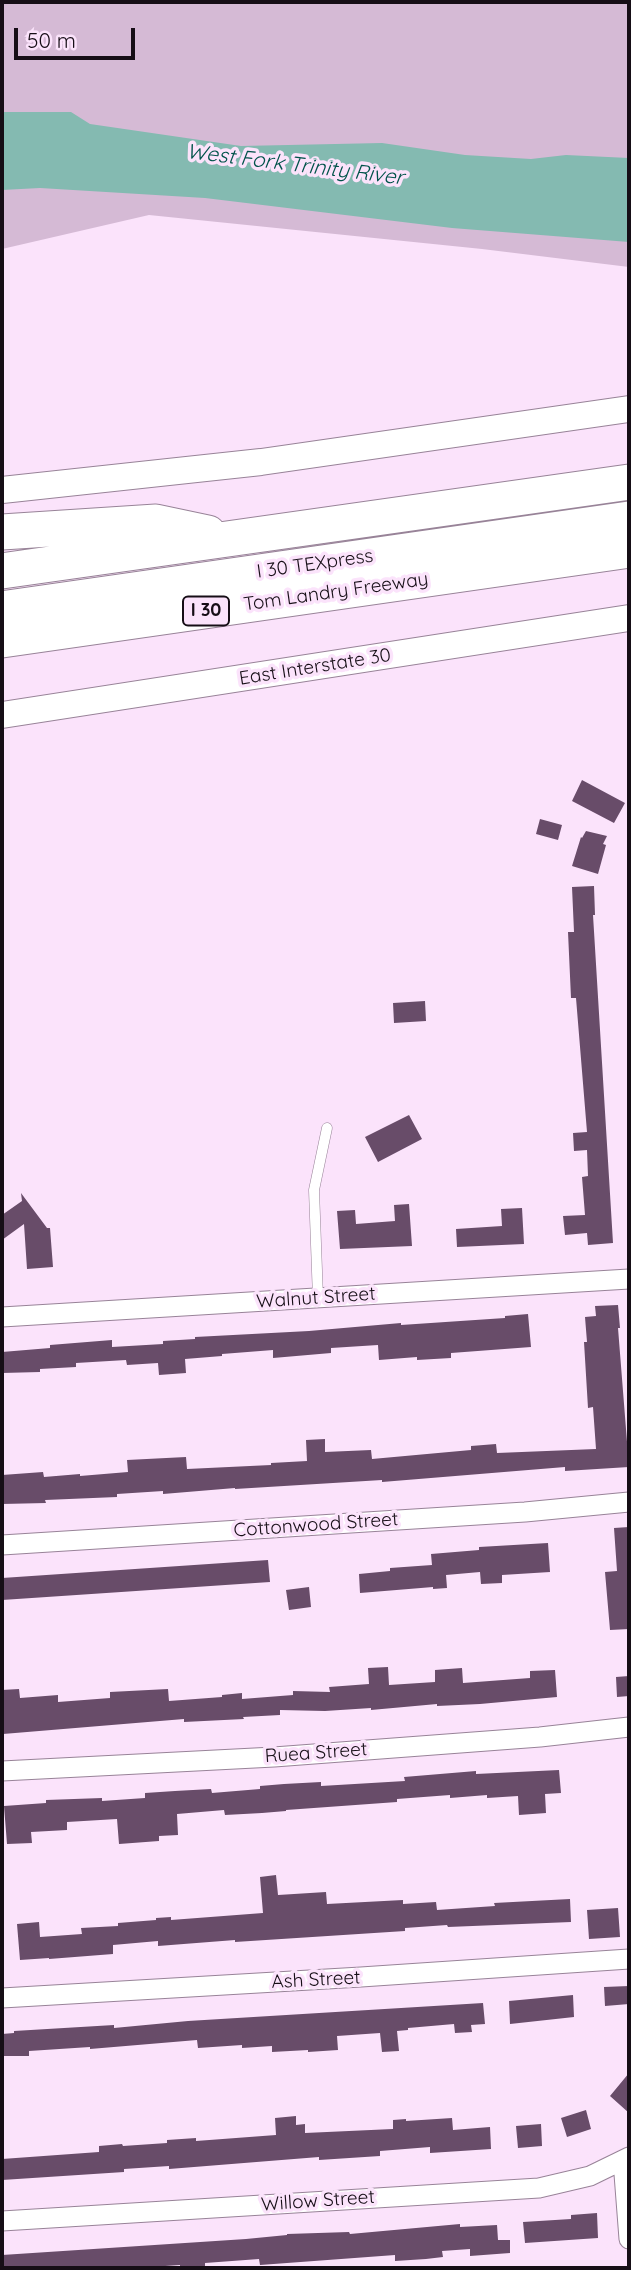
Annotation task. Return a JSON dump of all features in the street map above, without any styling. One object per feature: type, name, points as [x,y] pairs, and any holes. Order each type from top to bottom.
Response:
[{"type":"highway","points":[[2,571],[629,482]]},
{"type":"highway","name":"I 30 TEXpress","points":[[2,609],[629,519]]},
{"type":"highway","points":[[2,532],[156,522],[229,538]]},
{"type":"highway","name":"Tom Landry Freeway","points":[[2,640],[629,550]]},
{"type":"highway","points":[[410,582],[493,591],[629,572]]},
{"type":"main road","points":[[2,490],[261,462],[629,409]]},
{"type":"main road","name":"East Interstate 30","points":[[2,715],[629,618]]},
{"type":"street","name":"Walnut Street","points":[[2,1317],[629,1279]]},
{"type":"street","name":"Cottonwood Street","points":[[2,1545],[526,1512],[629,1502]]},
{"type":"street","name":"Ruea Street","points":[[2,1771],[274,1757],[540,1737],[629,1727]]},
{"type":"street","name":"Ash Street","points":[[2,1998],[362,1978],[629,1959]]},
{"type":"street","name":"Willow Street","points":[[2,2221],[539,2188],[590,2176],[626,2159]]},
{"type":"street","points":[[626,2159],[629,2239]]},
{"type":"lane","points":[[318,1298],[314,1191],[327,1128]]},
{"type":"shaded area","points":[[2,2],[629,2],[629,267],[149,215],[2,249]]},
{"type":"water","name":"West Fork Trinity River","points":[[2,112],[71,112],[90,124],[241,146],[382,143],[465,155],[531,159],[566,155],[629,158],[629,242],[452,228],[205,198],[40,188],[2,190]]},
{"type":"building","points":[[582,780],[625,803],[614,823],[572,801]]},
{"type":"building","points":[[540,819],[562,825],[558,840],[536,834]]},
{"type":"building","points":[[586,831],[607,836],[598,874],[572,866],[581,837]]},
{"type":"building","points":[[594,886],[593,915],[613,1243],[588,1245],[587,1233],[565,1235],[563,1216],[585,1215],[582,1177],[588,1176],[587,1150],[574,1151],[573,1133],[587,1132],[576,998],[571,998],[568,932],[574,932],[572,887]]},
{"type":"building","points":[[425,1001],[426,1021],[394,1023],[393,1003]]},
{"type":"building","points":[[409,1115],[422,1139],[378,1162],[365,1137]]},
{"type":"building","points":[[21,1193],[47,1228],[50,1228],[53,1267],[27,1269],[24,1224],[2,1240],[2,1215],[22,1201]]},
{"type":"building","points":[[409,1204],[412,1246],[340,1249],[337,1211],[355,1210],[356,1224],[395,1221],[394,1205]]},
{"type":"building","points":[[522,1208],[524,1244],[457,1247],[456,1229],[502,1226],[501,1209]]},
{"type":"building","points":[[618,1305],[629,1467],[565,1471],[565,1467],[382,1482],[163,1494],[163,1491],[117,1494],[117,1497],[45,1500],[46,1503],[2,1504],[2,1475],[43,1472],[44,1477],[128,1472],[127,1460],[186,1457],[187,1469],[307,1461],[306,1440],[325,1439],[325,1452],[371,1450],[372,1459],[471,1450],[471,1446],[496,1444],[497,1453],[596,1449],[593,1407],[588,1408],[585,1317],[596,1316],[595,1306]]},
{"type":"building","points":[[528,1314],[531,1347],[451,1353],[451,1358],[379,1360],[378,1345],[331,1348],[331,1353],[273,1358],[273,1350],[185,1359],[186,1373],[159,1375],[158,1363],[127,1365],[126,1360],[76,1363],[76,1367],[40,1369],[40,1372],[2,1373],[2,1352],[50,1348],[50,1345],[112,1340],[112,1347],[163,1344],[163,1341],[195,1337],[505,1318]]},
{"type":"building","points":[[629,1527],[629,1629],[610,1630],[605,1572],[617,1571],[614,1528]]},
{"type":"building","points":[[548,1543],[550,1572],[502,1575],[502,1583],[481,1584],[480,1572],[446,1575],[447,1588],[360,1593],[359,1574],[390,1571],[390,1568],[432,1565],[431,1554],[479,1550],[479,1547]]},
{"type":"building","points":[[268,1560],[270,1582],[2,1600],[2,1578]]},
{"type":"building","points":[[309,1587],[311,1607],[289,1610],[286,1590]]},
{"type":"building","points":[[388,1667],[389,1685],[435,1682],[435,1670],[462,1668],[463,1683],[530,1678],[530,1671],[555,1670],[557,1697],[371,1710],[280,1710],[280,1715],[243,1717],[244,1719],[184,1722],[184,1719],[3,1734],[2,1690],[19,1689],[20,1698],[58,1695],[58,1702],[110,1698],[110,1692],[168,1689],[169,1701],[242,1693],[242,1699],[293,1695],[293,1691],[330,1692],[329,1687],[369,1684],[368,1668]]},
{"type":"building","points":[[629,1676],[629,1696],[617,1697],[616,1677]]},
{"type":"building","points":[[559,1770],[561,1793],[545,1794],[546,1813],[519,1815],[518,1796],[450,1798],[450,1795],[262,1813],[225,1815],[224,1810],[177,1814],[178,1835],[159,1836],[159,1841],[119,1844],[117,1819],[67,1822],[67,1830],[31,1832],[32,1843],[7,1844],[4,1806],[46,1803],[46,1800],[102,1798],[102,1801],[145,1798],[145,1793],[211,1789],[212,1793],[284,1784],[321,1782],[321,1786],[405,1781],[404,1777],[476,1771],[476,1774]]},
{"type":"building","points":[[276,1875],[278,1895],[326,1892],[327,1904],[403,1900],[403,1904],[436,1902],[437,1910],[495,1906],[494,1903],[570,1899],[571,1922],[447,1925],[405,1928],[405,1931],[158,1946],[158,1941],[113,1945],[113,1954],[20,1960],[17,1924],[39,1922],[40,1937],[82,1934],[81,1928],[118,1926],[118,1923],[156,1918],[171,1917],[171,1920],[263,1913],[260,1877]]},
{"type":"building","points":[[618,1908],[620,1937],[589,1939],[587,1910]]},
{"type":"building","points":[[629,1986],[629,2004],[605,2006],[604,1987]]},
{"type":"building","points":[[573,1995],[574,2017],[510,2024],[509,2001]]},
{"type":"building","points":[[483,2003],[485,2024],[471,2025],[472,2032],[455,2033],[454,2024],[408,2028],[397,2031],[399,2051],[382,2052],[380,2033],[337,2036],[338,2050],[308,2052],[272,2052],[272,2046],[198,2048],[197,2040],[29,2051],[29,2056],[2,2056],[2,2034],[14,2031],[114,2025],[114,2028]]},
{"type":"building","points":[[629,2073],[629,2113],[610,2096]]},
{"type":"building","points":[[586,2110],[591,2129],[567,2137],[561,2118]]},
{"type":"building","points":[[296,2116],[296,2125],[305,2124],[305,2133],[393,2129],[393,2120],[452,2118],[453,2130],[490,2127],[491,2149],[430,2153],[430,2147],[380,2151],[380,2156],[319,2160],[319,2157],[169,2169],[169,2166],[124,2169],[124,2172],[2,2180],[2,2159],[99,2152],[99,2146],[167,2143],[167,2140],[196,2138],[196,2141],[276,2135],[275,2118]]},
{"type":"building","points":[[541,2124],[542,2146],[518,2148],[516,2126]]},
{"type":"building","points":[[597,2213],[598,2238],[525,2243],[523,2222],[571,2219],[571,2215]]},
{"type":"building","points":[[460,2224],[460,2227],[497,2225],[498,2240],[510,2240],[510,2253],[470,2256],[470,2249],[442,2251],[443,2257],[426,2259],[395,2261],[395,2255],[260,2265],[259,2259],[205,2263],[205,2268],[180,2268],[180,2265],[136,2268],[2,2268],[2,2255],[287,2234],[350,2234]]}]
